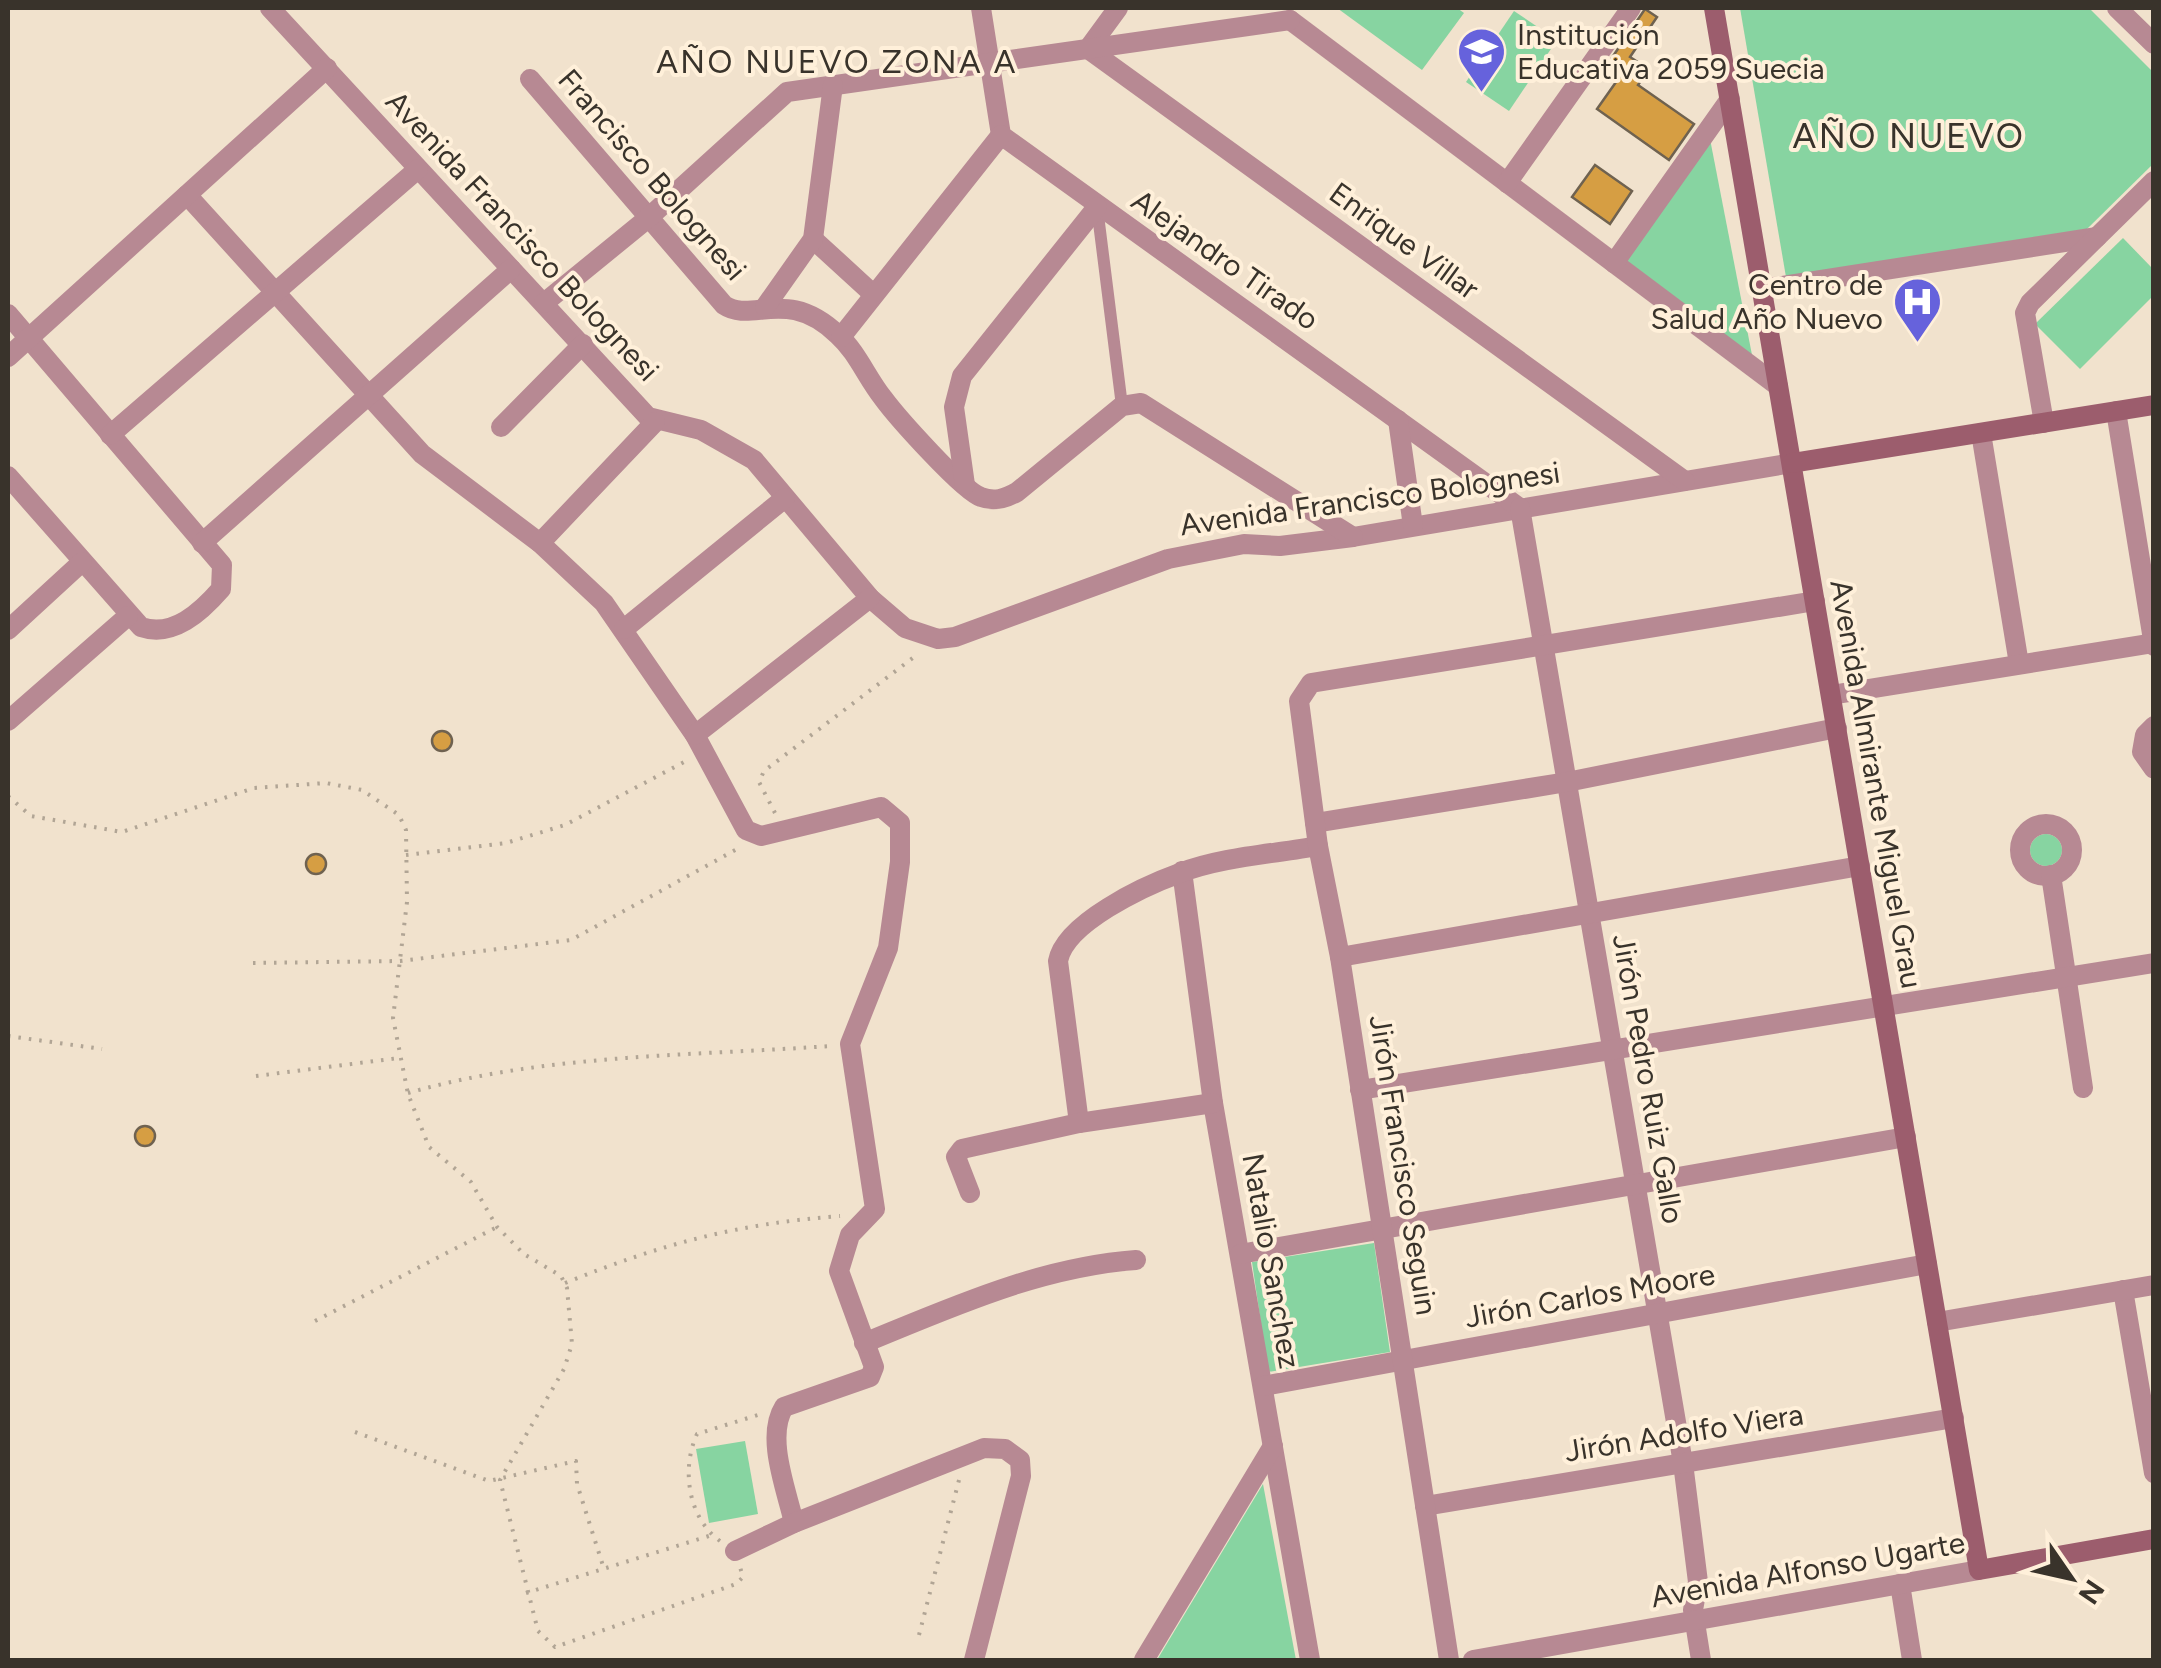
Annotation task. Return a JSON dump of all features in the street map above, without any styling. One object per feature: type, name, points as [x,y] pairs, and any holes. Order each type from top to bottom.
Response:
[{"type":"street","name":"Avenida Francisco Bolognesi","points":[[270,8],[655,422],[701,430],[754,460],[870,598],[905,628],[938,639],[955,637],[1168,560],[1244,544],[1280,546],[1353,537],[2154,405]]},
{"type":"street","points":[[841,337],[1000,135],[981,8]]},
{"type":"street","points":[[1088,49],[1118,8]]},
{"type":"street","points":[[1507,183],[1631,8]]},
{"type":"street","name":"Avenida Almirante Miguel Grau","points":[[1714,8],[1979,1570]]},
{"type":"street","points":[[2117,8],[2154,44]]},
{"type":"street","points":[[544,303],[647,219],[787,92],[1088,49],[1294,14],[1507,183],[1778,386]]},
{"type":"street","name":"Enrique Villar","points":[[1088,49],[1685,481]]},
{"type":"street","points":[[8,357],[327,68]]},
{"type":"street","name":"Francisco Bolognesi","points":[[530,80],[724,305],[737,310],[804,310],[841,337],[884,400],[965,486]]},
{"type":"street","points":[[764,307],[814,240],[832,85]]},
{"type":"street","points":[[1614,262],[1730,99]]},
{"type":"street","name":"Alejandro Tirado","points":[[1000,135],[1520,508]]},
{"type":"street","points":[[110,434],[279,293],[418,169]]},
{"type":"street","points":[[2044,423],[2026,314],[2030,304],[2154,181]]},
{"type":"street","points":[[186,195],[422,454],[572,570],[624,630],[699,743],[741,822],[752,835],[881,807],[900,823],[900,862],[888,948],[850,1044],[875,1208],[856,1226],[844,1247],[839,1271],[874,1367],[870,1377],[784,1407],[776,1424],[794,1522]]},
{"type":"street","points":[[1097,207],[962,376],[954,407],[965,486],[976,496],[1004,499],[1122,406],[1142,403],[1353,537]]},
{"type":"street","points":[[1762,289],[2097,237]]},
{"type":"street","points":[[814,240],[873,294]]},
{"type":"street","points":[[202,542],[511,269]]},
{"type":"street","points":[[8,314],[202,542],[225,574],[221,589],[206,606],[162,630],[141,627],[8,476]]},
{"type":"street","points":[[501,427],[583,344]]},
{"type":"street","points":[[1831,695],[2153,644],[2116,411]]},
{"type":"street","points":[[1398,420],[1414,526]]},
{"type":"street","points":[[540,543],[655,422]]},
{"type":"street","points":[[1981,433],[2019,664]]},
{"type":"street","points":[[624,630],[786,498]]},
{"type":"street","name":"Jirón Pedro Ruiz Gallo","points":[[1520,508],[1683,1463],[1698,1582],[1694,1621],[1701,1660]]},
{"type":"street","points":[[8,630],[82,562]]},
{"type":"street","points":[[699,743],[870,598]]},
{"type":"street","points":[[1544,647],[1815,601]]},
{"type":"street","points":[[8,721],[128,616]]},
{"type":"street","name":"Jirón Francisco Seguin","points":[[1449,1660],[1340,957],[1318,846],[1300,701],[1311,684],[1544,647]]},
{"type":"street","points":[[2154,726],[2145,735],[2142,752],[2154,769]]},
{"type":"street","points":[[1315,823],[1567,782],[1836,728]]},
{"type":"street","points":[[1079,1123],[1060,950],[1076,929],[1182,872],[1318,846]]},
{"type":"street","points":[[1340,957],[1860,866]]},
{"type":"street","name":"Natalio Sanchez","points":[[1182,872],[1214,1104],[1310,1660]]},
{"type":"street","points":[[2051,875],[2083,1088]]},
{"type":"street","points":[[1360,1090],[2154,963]]},
{"type":"street","points":[[970,1193],[956,1157],[962,1149],[1079,1123],[1214,1104]]},
{"type":"street","points":[[1240,1254],[1906,1138]]},
{"type":"street","points":[[864,1343],[1002,1288],[1091,1264],[1136,1260]]},
{"type":"street","name":"Jirón Carlos Moore","points":[[1262,1386],[1927,1264]]},
{"type":"street","points":[[1937,1322],[2154,1285]]},
{"type":"street","points":[[2123,1290],[2154,1473]]},
{"type":"street","name":"Jirón Adolfo Viera","points":[[1425,1506],[1954,1418]]},
{"type":"street","points":[[1144,1660],[1273,1446]]},
{"type":"street","points":[[735,1551],[794,1522],[965,1454],[984,1448],[1004,1449],[1020,1460],[1021,1476],[974,1660]]},
{"type":"street","name":"Avenida Alfonso Ugarte","points":[[1473,1660],[2154,1539]]},
{"type":"street","points":[[1900,1584],[1912,1660]]},
{"type":"lane","points":[[1097,207],[1122,406]]},
{"type":"path","points":[[786,830],[764,796],[759,782],[764,770],[938,639]]},
{"type":"path","points":[[406,855],[506,842],[565,825],[699,743]]},
{"type":"path","points":[[8,796],[31,816],[122,832],[254,788],[326,783],[362,790],[399,815],[406,830],[406,855],[393,1018],[408,1094],[429,1147],[471,1182],[497,1227],[565,1283],[572,1344],[564,1369],[500,1480],[538,1631],[556,1647],[736,1584],[743,1577],[735,1551],[712,1535],[688,1486],[697,1434],[784,1407]]},
{"type":"path","points":[[254,963],[400,960],[571,940],[761,836]]},
{"type":"path","points":[[8,1036],[102,1049]]},
{"type":"path","points":[[408,1094],[462,1078],[534,1068],[850,1044]]},
{"type":"path","points":[[256,1076],[399,1058]]},
{"type":"path","points":[[565,1283],[656,1247],[754,1224],[846,1216],[856,1226]]},
{"type":"path","points":[[314,1322],[497,1227]]},
{"type":"path","points":[[355,1432],[489,1481],[576,1461],[577,1484],[604,1568]]},
{"type":"path","points":[[919,1635],[965,1454]]},
{"type":"path","points":[[526,1593],[712,1535]]},
{"type":"green space","points":[[1337,8],[1457,8],[1464,13],[1422,70]]},
{"type":"green space","points":[[1740,8],[2089,8],[2153,72],[2153,164],[2087,229],[1786,277]]},
{"type":"green space","points":[[1514,11],[1557,40],[1509,111],[1466,82]]},
{"type":"green space","points":[[1710,139],[1752,355],[1625,261]]},
{"type":"green space","points":[[2123,238],[2153,269],[2153,296],[2080,369],[2035,324]]},
{"type":"green space","points":[[2046,834],[2058,838],[2062,850],[2058,862],[2046,866],[2034,862],[2030,850],[2034,838]]},
{"type":"green space","points":[[1374,1243],[1390,1352],[1268,1372],[1252,1262]]},
{"type":"green space","points":[[745,1441],[758,1514],[709,1523],[696,1449]]},
{"type":"green space","points":[[1263,1484],[1296,1660],[1157,1660]]},
{"type":"building","points":[[1645,9],[1657,17],[1630,57],[1649,69],[1638,85],[1694,124],[1669,160],[1597,109],[1621,75],[1607,65]]},
{"type":"building","points":[[1595,165],[1632,191],[1610,224],[1572,197]]},
{"type":"building","points":[[442,731],[452,741],[442,751],[432,741]]},
{"type":"building","points":[[316,854],[326,864],[316,874],[306,864]]},
{"type":"building","points":[[145,1126],[155,1136],[145,1146],[135,1136]]},
{"type":"place","name":"Institución Educativa 2059 Suecia","points":[[1482,94]]},
{"type":"place","name":"Centro de Salud Año Nuevo","points":[[1918,344]]},
{"type":"district","name":"AÑO NUEVO ZONA A","points":[[837,62]]},
{"type":"district","name":"AÑO NUEVO","points":[[1909,136]]}]
